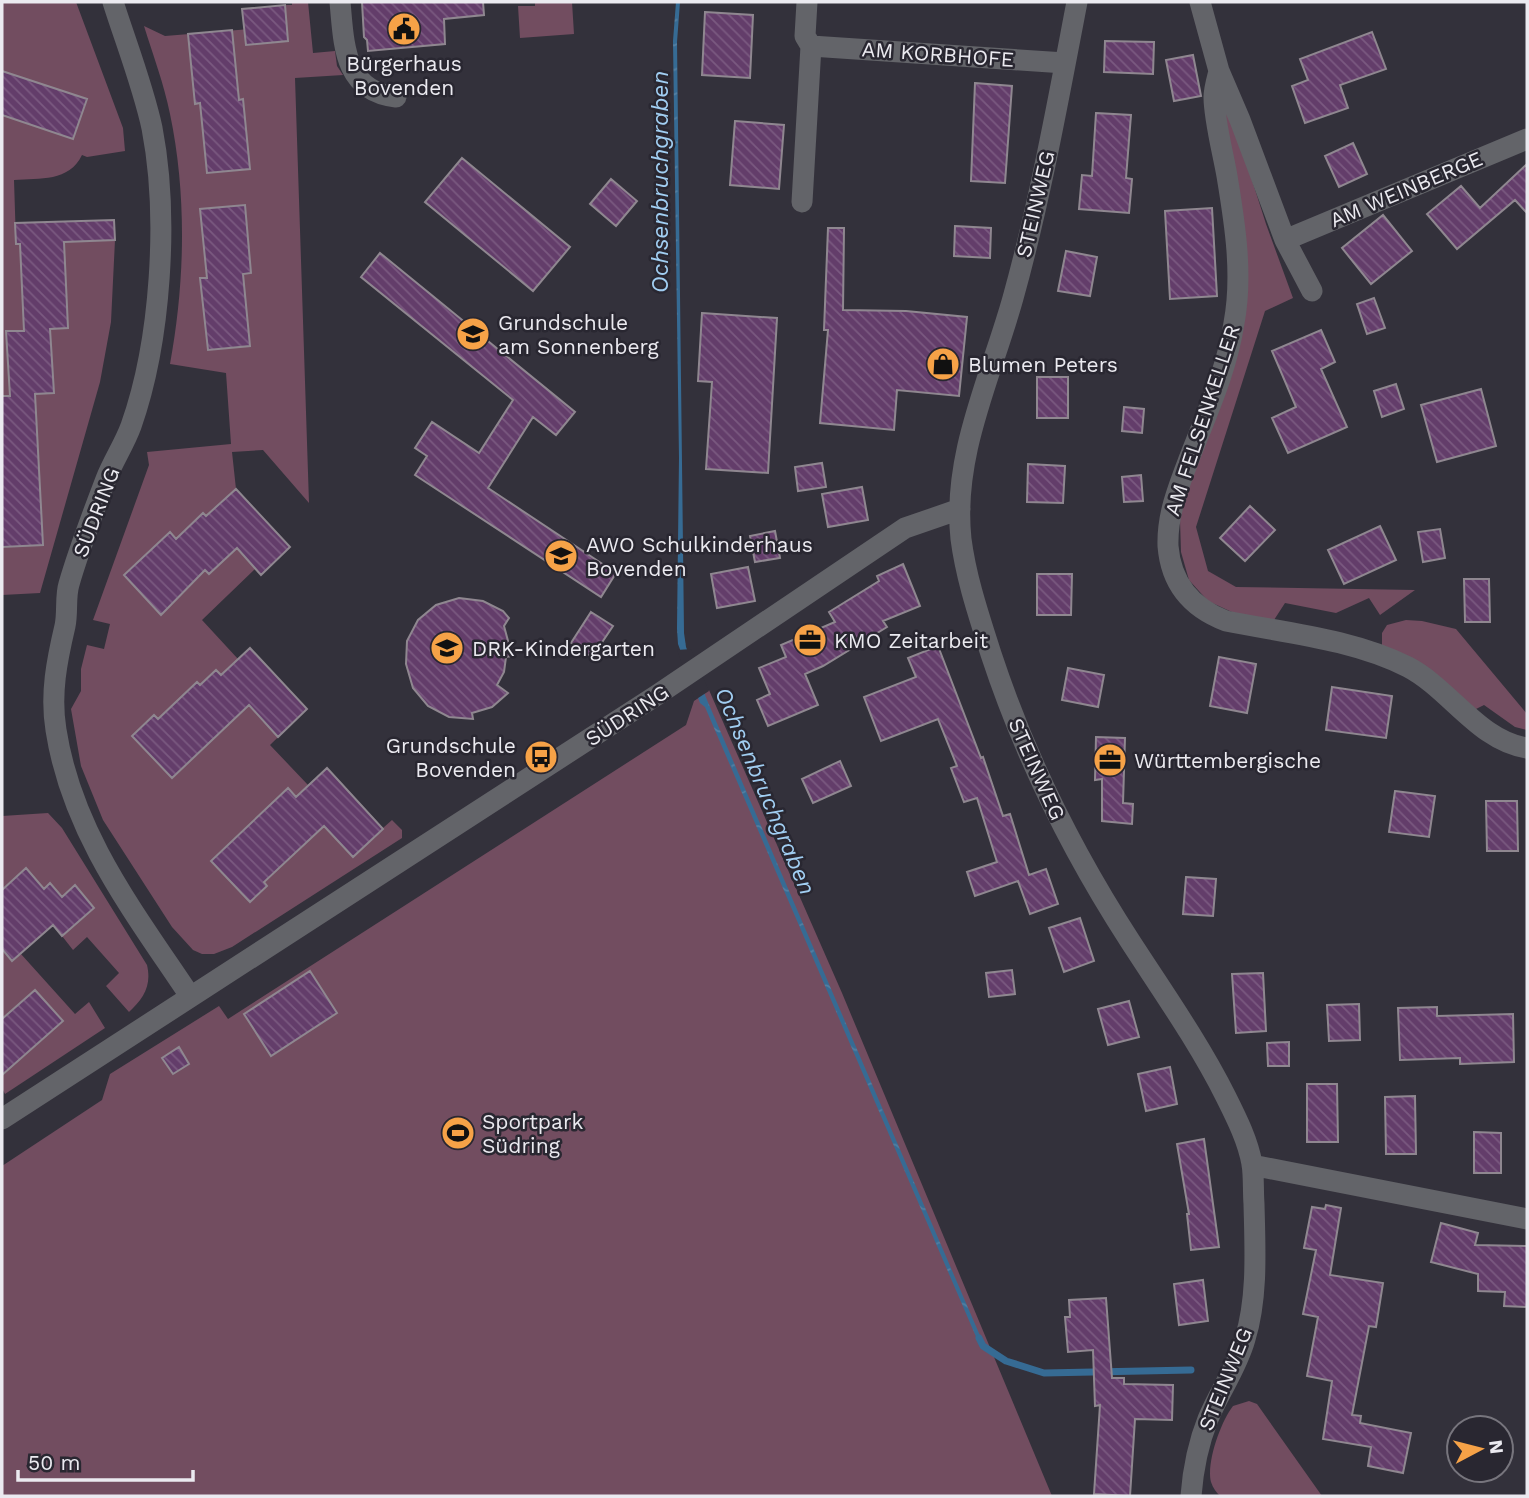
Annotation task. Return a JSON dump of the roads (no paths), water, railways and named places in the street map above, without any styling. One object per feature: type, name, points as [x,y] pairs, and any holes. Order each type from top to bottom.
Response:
[{"type":"street","name":"SÜDRING","points":[[113,2],[154,143],[160,227],[157,296],[148,359],[131,427],[107,478],[68,587],[65,623],[55,671],[54,714],[61,756],[79,817],[123,896],[190,996]]},
{"type":"street","points":[[340,2],[347,60],[360,80],[369,88],[384,96],[396,97]]},
{"type":"street","points":[[802,202],[811,46],[805,36],[807,2]]},
{"type":"street","name":"STEINWEG","points":[[1077,2],[1040,190],[1013,299],[966,449],[960,509],[966,570],[976,609],[1031,760],[1091,881],[1200,1049],[1238,1120],[1252,1165],[1254,1224],[1251,1310],[1246,1338],[1237,1363],[1208,1418],[1194,1468],[1191,1496]]},
{"type":"street","points":[[1200,2],[1219,71],[1285,240],[1312,291]]},
{"type":"street","name":"AM KORBHOFE","points":[[811,46],[1065,62]]},
{"type":"street","name":"AM FELSENKELLER","points":[[1219,71],[1214,97],[1234,219],[1238,284],[1235,323],[1228,354],[1172,504],[1168,546],[1171,565],[1179,586],[1192,602],[1209,615],[1226,621],[1345,644],[1411,669],[1501,740],[1527,748]]},
{"type":"street","name":"AM WEINBERGE","points":[[1285,240],[1527,139]]},
{"type":"street","name":"SÜDRING","points":[[2,1119],[382,875],[905,528],[960,509]]},
{"type":"street","points":[[1252,1165],[1527,1219]]},
{"type":"water","points":[[676,2],[680,2],[677,42],[686,647],[983,1346],[980,1346],[705,707],[700,703],[678,644],[679,458],[673,41]]},
{"type":"waterway","name":"Ochsenbruchgraben","points":[[979,1338],[983,1346],[1006,1361],[1044,1373],[1191,1370]]},
{"type":"place","name":"Bürgerhaus Bovenden","points":[[404,29]]},
{"type":"place","name":"Grundschule am Sonnenberg","points":[[473,334]]},
{"type":"place","name":"Blumen Peters","points":[[943,364]]},
{"type":"place","name":"AWO Schulkinderhaus Bovenden","points":[[561,556]]},
{"type":"place","name":"KMO Zeitarbeit","points":[[810,640]]},
{"type":"place","name":"DRK-Kindergarten","points":[[447,648]]},
{"type":"place","name":"Grundschule Bovenden","points":[[541,757]]},
{"type":"place","name":"Württembergische","points":[[1110,760]]},
{"type":"place","name":"Sportpark Südring","points":[[458,1133]]}]
